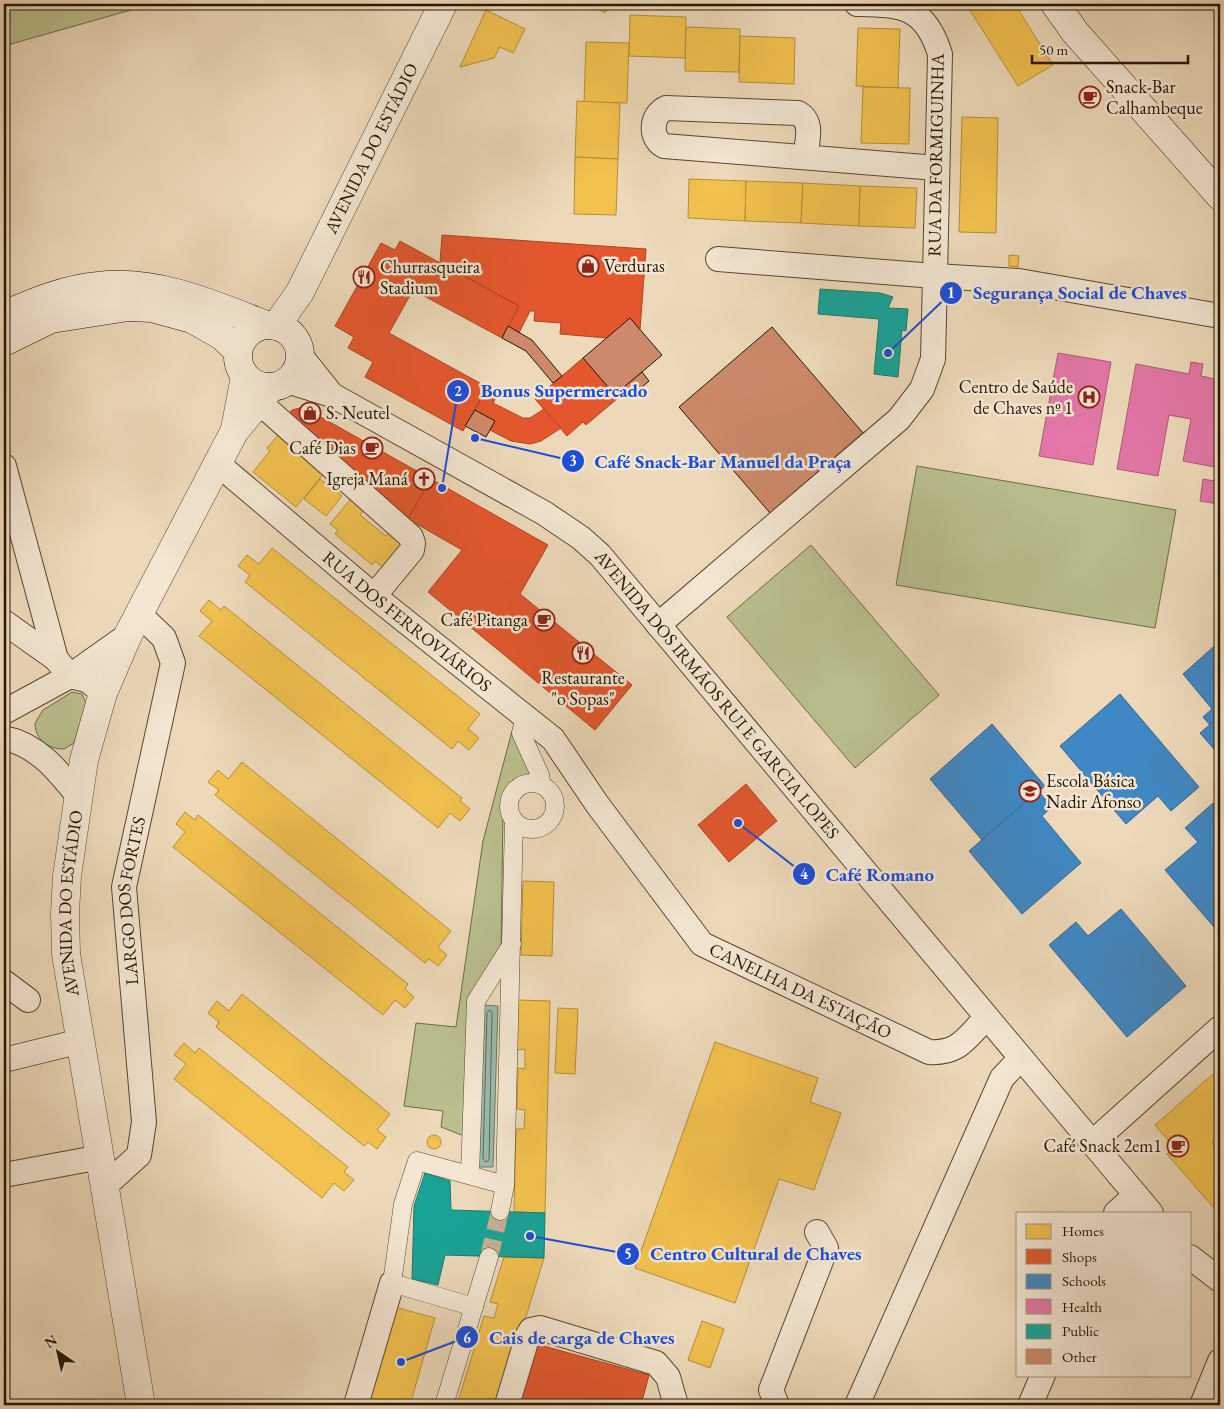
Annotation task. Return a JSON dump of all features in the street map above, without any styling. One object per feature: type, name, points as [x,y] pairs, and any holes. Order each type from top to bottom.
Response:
[{"type":"street","name":"AVENIDA DO ESTÁDIO","points":[[284,336],[300,292],[443,4]]},
{"type":"street","name":"RUA DA FORMIGUINHA","points":[[658,625],[899,419],[922,389],[933,359],[940,54],[934,35],[918,15],[898,5],[857,4]]},
{"type":"street","points":[[1055,4],[1075,32],[1220,196]]},
{"type":"street","points":[[805,157],[808,124],[805,117],[798,113],[666,108],[659,111],[655,118],[654,136],[657,142],[664,146],[938,168]]},
{"type":"street","points":[[718,259],[1020,281],[1220,316]]},
{"type":"street","points":[[4,315],[69,291],[98,286],[120,285],[167,291],[196,298],[284,336],[332,395]]},
{"type":"street","points":[[4,342],[50,319],[128,307],[152,308],[192,319],[222,336],[242,364],[262,386],[272,390],[332,395]]},
{"type":"street","points":[[242,364],[248,333],[284,336]]},
{"type":"street","points":[[272,390],[299,365],[284,336]]},
{"type":"street","name":"AVENIDA DO ESTÁDIO","points":[[234,432],[242,364]]},
{"type":"street","name":"AVENIDA DO ESTÁDIO","points":[[141,1405],[70,976],[65,932],[67,876],[84,760],[104,693],[134,624],[234,432],[272,390]]},
{"type":"street","points":[[272,390],[411,537],[412,550],[374,596]]},
{"type":"street","name":"AVENIDA DOS IRMÃOS RUI E GARCIA LOPES","points":[[332,395],[564,526],[600,555],[1020,1059],[1150,1212]]},
{"type":"street","name":"RUA DOS FERROVIÁRIOS","points":[[218,464],[374,596],[553,739],[587,788]]},
{"type":"street","points":[[4,466],[63,667]]},
{"type":"street","points":[[4,622],[63,667],[87,680],[104,693]]},
{"type":"street","points":[[4,712],[32,697],[63,667],[134,624]]},
{"type":"street","name":"LARGO DOS FORTES","points":[[105,1186],[139,1155],[144,1122],[124,887],[173,663],[164,638],[134,624]]},
{"type":"street","points":[[32,697],[24,711],[13,739],[45,758],[79,797]]},
{"type":"street","points":[[525,717],[522,733],[540,775],[541,785]]},
{"type":"street","points":[[45,758],[84,760]]},
{"type":"street","points":[[500,1211],[505,1185],[512,944],[514,821],[508,807],[513,792],[525,784],[541,785],[552,794],[555,809],[553,817],[542,827],[526,829],[514,821]]},
{"type":"street","name":"CANELHA DA ESTAÇÃO","points":[[587,788],[702,944],[929,1052],[943,1053],[954,1050],[986,1018]]},
{"type":"street","points":[[470,1175],[476,1001],[512,944]]},
{"type":"street","points":[[4,982],[28,1000]]},
{"type":"street","points":[[1092,1143],[1220,1028]]},
{"type":"street","points":[[4,1060],[82,1042]]},
{"type":"street","points":[[857,1405],[1002,1078],[1020,1059]]},
{"type":"street","points":[[4,1175],[101,1157]]},
{"type":"street","points":[[356,1405],[392,1283],[403,1204],[417,1161],[505,1185]]},
{"type":"street","points":[[1117,1212],[1136,1195]]},
{"type":"street","points":[[777,1405],[771,1390],[826,1248],[818,1232]]},
{"type":"street","points":[[444,1405],[489,1257]]},
{"type":"street","points":[[1192,1259],[1220,1280]]},
{"type":"street","points":[[392,1283],[474,1306]]},
{"type":"street","points":[[507,1405],[528,1335],[531,1330],[540,1328],[656,1363],[668,1377],[676,1405]]},
{"type":"street","points":[[1202,1405],[1220,1361]]},
{"type":"street","points":[[1030,1405],[1043,1376]]},
{"type":"green space","points":[[4,4],[152,4],[4,46]]},
{"type":"green space","points":[[917,466],[1176,510],[1155,628],[896,585]]},
{"type":"green space","points":[[811,545],[939,695],[855,768],[727,617]]},
{"type":"green space","points":[[72,692],[82,694],[86,703],[74,743],[64,749],[58,749],[40,739],[35,723],[43,710]]},
{"type":"green space","points":[[512,731],[536,778],[525,778],[508,788],[503,811],[501,953],[473,997],[469,1138],[441,1127],[443,1111],[404,1106],[416,1023],[456,1027],[483,841]]},
{"type":"water","points":[[482,1005],[498,1006],[493,1167],[478,1167]]},
{"type":"building: Homes","points":[[587,4],[610,4],[605,13]]},
{"type":"building: Homes","points":[[966,4],[1015,4],[1053,65],[1018,86]]},
{"type":"building: Homes","points":[[486,10],[525,29],[513,53],[500,47],[494,58],[460,67]]},
{"type":"building: Homes","points":[[630,15],[686,17],[685,58],[629,56]]},
{"type":"building: Homes","points":[[686,27],[740,29],[739,72],[685,71]]},
{"type":"building: Homes","points":[[858,28],[900,29],[898,88],[856,86]]},
{"type":"building: Homes","points":[[740,36],[795,38],[794,84],[739,82]]},
{"type":"building: Homes","points":[[586,42],[629,43],[627,103],[584,102]]},
{"type":"building: Homes","points":[[863,87],[910,88],[909,144],[861,143]]},
{"type":"building: Homes","points":[[577,101],[620,103],[618,159],[575,157]]},
{"type":"building: Homes","points":[[962,117],[998,118],[996,233],[959,232]]},
{"type":"building: Homes","points":[[575,157],[618,159],[616,215],[574,214]]},
{"type":"building: Homes","points":[[689,179],[746,181],[745,221],[688,218]]},
{"type":"building: Homes","points":[[746,181],[803,183],[801,223],[745,221]]},
{"type":"building: Homes","points":[[803,183],[860,186],[859,226],[801,223]]},
{"type":"building: Homes","points":[[860,186],[917,188],[915,228],[859,226]]},
{"type":"building: Homes","points":[[1009,255],[1019,256],[1018,267],[1009,266]]},
{"type":"building: Homes","points":[[280,433],[326,471],[296,507],[253,472],[270,451],[267,448]]},
{"type":"building: Homes","points":[[320,479],[342,496],[326,516],[304,499]]},
{"type":"building: Homes","points":[[354,495],[367,506],[360,515],[386,536],[394,527],[408,539],[384,568],[375,561],[372,565],[335,534],[338,530],[330,524]]},
{"type":"building: Homes","points":[[272,548],[480,714],[468,729],[479,738],[469,750],[458,741],[452,749],[245,582],[250,575],[238,566],[247,555],[259,564]]},
{"type":"building: Homes","points":[[209,600],[221,610],[224,606],[462,798],[460,801],[470,809],[460,821],[450,813],[438,828],[199,636],[212,621],[200,611]]},
{"type":"building: Homes","points":[[242,762],[451,931],[438,947],[447,955],[438,966],[429,959],[425,963],[215,795],[219,790],[208,782],[218,770],[228,779]]},
{"type":"building: Homes","points":[[185,812],[195,820],[198,815],[408,984],[405,989],[414,997],[405,1008],[395,1000],[383,1015],[173,847],[185,832],[176,824]]},
{"type":"building: Homes","points":[[523,881],[554,882],[552,956],[521,955]]},
{"type":"building: Homes","points":[[242,994],[390,1114],[377,1130],[386,1137],[377,1149],[368,1142],[364,1146],[216,1027],[219,1022],[208,1013],[217,1001],[229,1011]]},
{"type":"building: Homes","points":[[518,1000],[550,1001],[545,1213],[514,1212],[516,1129],[524,1129],[525,1110],[517,1109],[518,1068],[525,1069],[525,1049],[517,1050]]},
{"type":"building: Homes","points":[[558,1008],[578,1009],[575,1074],[555,1073]]},
{"type":"building: Homes","points":[[715,1042],[818,1078],[810,1102],[841,1113],[814,1190],[779,1179],[735,1303],[635,1268]]},
{"type":"building: Homes","points":[[184,1043],[195,1053],[199,1048],[348,1167],[344,1172],[354,1180],[344,1191],[334,1183],[322,1198],[174,1079],[186,1064],[174,1055]]},
{"type":"building: Homes","points":[[1220,1068],[1220,1136],[1212,1143],[1220,1153],[1220,1215],[1167,1154],[1174,1147],[1155,1125]]},
{"type":"building: Homes","points":[[431,1135],[437,1135],[441,1142],[437,1149],[431,1149],[427,1145],[427,1139]]},
{"type":"building: Homes","points":[[504,1257],[544,1258],[499,1405],[457,1405],[484,1316],[494,1318],[498,1304],[490,1302]]},
{"type":"building: Homes","points":[[395,1307],[435,1318],[410,1405],[367,1405]]},
{"type":"building: Homes","points":[[702,1321],[724,1329],[710,1368],[688,1360]]},
{"type":"building: Shops","points":[[442,235],[646,249],[640,330],[630,318],[607,338],[560,334],[561,323],[534,321],[535,311],[530,311],[519,333],[508,326],[519,306],[440,263]]},
{"type":"building: Shops","points":[[400,241],[519,306],[502,338],[413,290],[389,333],[487,387],[463,431],[365,377],[373,362],[348,348],[354,337],[335,326],[381,243],[395,250]]},
{"type":"building: Shops","points":[[583,358],[618,398],[586,425],[583,422],[567,436],[535,399]]},
{"type":"building: Shops","points":[[487,387],[499,393],[493,403],[523,418],[530,418],[544,409],[561,428],[541,441],[530,444],[511,441],[490,430],[495,421],[475,410]]},
{"type":"building: Shops","points":[[303,407],[431,479],[408,519],[286,416],[292,410]]},
{"type":"building: Shops","points":[[431,479],[548,545],[520,594],[632,685],[595,730],[428,592],[462,550],[408,519]]},
{"type":"building: Shops","points":[[746,784],[777,821],[729,862],[698,825]]},
{"type":"building: Shops","points":[[536,1344],[649,1375],[641,1405],[519,1405]]},
{"type":"building: Schools","points":[[1220,641],[1220,716],[1210,725],[1203,717],[1212,709],[1183,674]]},
{"type":"building: Schools","points":[[1120,694],[1199,787],[1171,811],[1158,796],[1126,824],[1060,746]]},
{"type":"building: Schools","points":[[1220,716],[1220,756],[1200,733]]},
{"type":"building: Schools","points":[[992,724],[1045,786],[982,840],[930,779]]},
{"type":"building: Schools","points":[[1038,791],[1052,807],[1042,816],[1081,863],[1022,914],[969,851]]},
{"type":"building: Schools","points":[[1213,803],[1220,812],[1220,934],[1165,870],[1198,842],[1185,828]]},
{"type":"building: Schools","points":[[1121,909],[1186,986],[1127,1037],[1049,945],[1076,922],[1088,936]]},
{"type":"building: Health","points":[[1058,353],[1111,362],[1093,465],[1039,456]]},
{"type":"building: Health","points":[[1191,362],[1203,364],[1201,376],[1220,380],[1220,468],[1183,461],[1191,419],[1169,415],[1158,476],[1117,469],[1136,364],[1189,374]]},
{"type":"building: Health","points":[[1203,479],[1220,482],[1218,504],[1200,501]]},
{"type":"building: Public","points":[[820,289],[880,293],[893,297],[888,308],[908,309],[906,331],[902,330],[898,377],[874,374],[879,319],[818,314]]},
{"type":"building: Public","points":[[425,1173],[450,1181],[451,1210],[545,1213],[544,1258],[445,1255],[438,1285],[412,1279],[414,1206]]},
{"type":"building: Other","points":[[630,318],[662,355],[615,395],[583,358]]},
{"type":"building: Other","points":[[508,326],[532,340],[562,376],[553,383],[526,351],[502,338]]},
{"type":"building: Other","points":[[772,327],[863,433],[770,513],[679,407]]},
{"type":"building: Other","points":[[642,372],[649,381],[632,396],[624,387]]},
{"type":"building: Other","points":[[475,410],[495,421],[486,437],[465,426]]},
{"type":"tunnel","points":[[489,1257],[500,1211]]},
{"type":"place","name":"Snack-Bar Calhambeque","points":[[1090,97]]},
{"type":"place","name":"Verduras","points":[[588,266]]},
{"type":"place","name":"Churrasqueira Stadium","points":[[364,277]]},
{"type":"place","name":"Segurança Social de Chaves","points":[[888,353]]},
{"type":"place","name":"Centro de Saúde de Chaves nº 1","points":[[1089,397]]},
{"type":"place","name":"S. Neutel","points":[[310,413]]},
{"type":"place","name":"Café Snack-Bar Manuel da Praça","points":[[475,438]]},
{"type":"place","name":"Café Dias","points":[[372,448]]},
{"type":"place","name":"Igreja Maná","points":[[424,479]]},
{"type":"place","name":"Bonus Supermercado","points":[[442,488]]},
{"type":"place","name":"Café Pitanga","points":[[544,620]]},
{"type":"place","name":"Restaurante \"o Sopas\"","points":[[583,653]]},
{"type":"place","name":"Escola Básica Nadir Afonso","points":[[1030,791]]},
{"type":"place","name":"Café Romano","points":[[738,823]]},
{"type":"place","name":"Café Snack 2em1","points":[[1178,1146]]},
{"type":"place","name":"Centro Cultural de Chaves","points":[[530,1236]]},
{"type":"place","name":"Cais de carga de Chaves","points":[[401,1362]]}]
